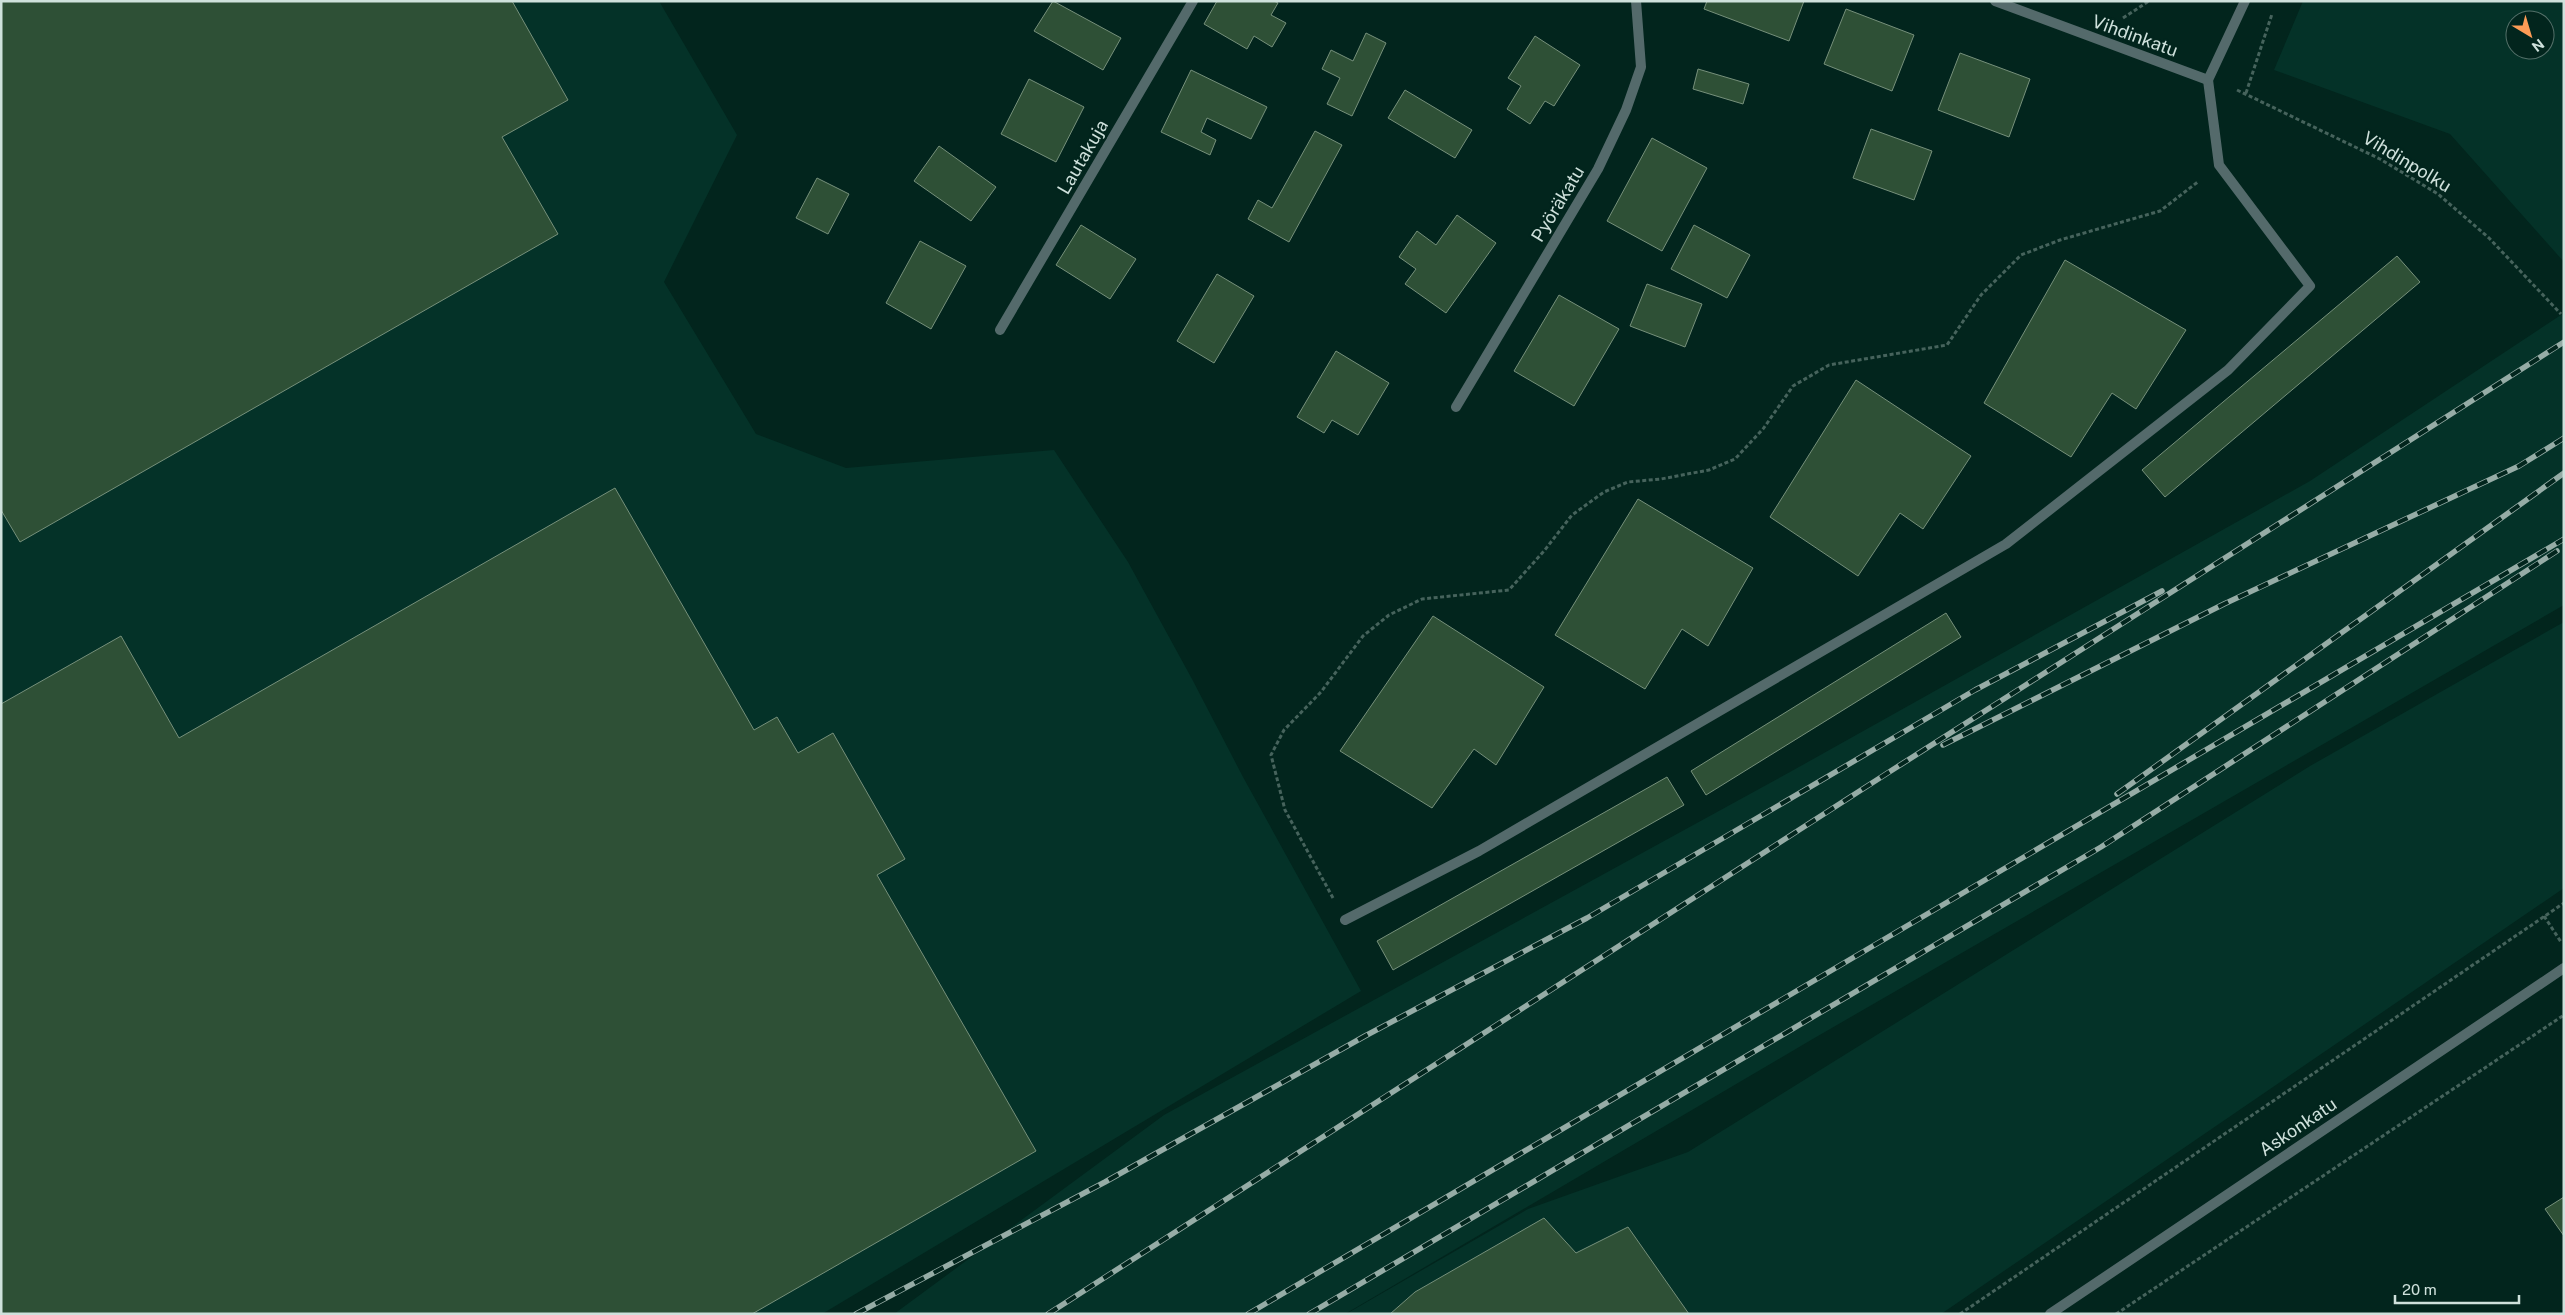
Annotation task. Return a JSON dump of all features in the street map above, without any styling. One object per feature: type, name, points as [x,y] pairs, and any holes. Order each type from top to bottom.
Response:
[{"type":"street","name":"Lautakuja","points":[[1000,330],[1193,1]]},
{"type":"street","name":"Pyöräkatu","points":[[1456,407],[1598,169],[1626,110],[1641,67],[1636,1]]},
{"type":"street","name":"Vihdinkatu","points":[[1995,1],[2208,80]]},
{"type":"street","points":[[1345,920],[1479,850],[2006,544],[2228,370],[2310,286],[2219,166],[2208,80],[2245,1]]},
{"type":"street","name":"Askonkatu","points":[[2050,1314],[2564,968]]},
{"type":"path","points":[[2246,93],[2273,10]]},
{"type":"path","name":"Vihdinpolku","points":[[2208,80],[2246,93],[2380,159],[2438,194],[2489,238],[2561,314]]},
{"type":"path","points":[[1345,920],[1284,810],[1271,755],[1284,730],[1321,692],[1363,636],[1389,616],[1422,599],[1509,590],[1544,551],[1572,515],[1604,492],[1628,482],[1661,479],[1709,470],[1735,459],[1763,429],[1793,386],[1815,372],[1829,365],[1947,345],[1981,295],[2021,255],[2060,240],[2160,210],[2219,166]]},
{"type":"path","points":[[1960,1314],[2564,903]]},
{"type":"path","points":[[2544,916],[2564,946]]},
{"type":"path","points":[[2116,1314],[2564,1015]]},
{"type":"shaded area","points":[[1,1],[659,1],[737,135],[664,282],[756,434],[846,468],[1054,450],[1128,562],[1243,777],[1361,991],[822,1314],[1,1314]]},
{"type":"shaded area","points":[[2303,1],[2564,1],[2564,262],[2450,134],[2274,70]]},
{"type":"shaded area","points":[[2564,313],[2564,605],[1811,1040],[1345,1314],[894,1314],[1164,1115],[1790,772],[2310,481]]},
{"type":"shaded area","points":[[2564,622],[2564,888],[1941,1314],[1346,1314],[1528,1209],[1688,1152],[2310,766]]},
{"type":"building","points":[[1,1],[512,1],[568,100],[502,137],[558,234],[20,542],[1,510]]},
{"type":"building","points":[[1053,1],[1121,38],[1103,70],[1034,31]]},
{"type":"building","points":[[1217,1],[1274,1],[1278,3],[1271,15],[1286,23],[1272,47],[1254,36],[1247,49],[1204,24]]},
{"type":"building","points":[[1707,1],[1804,1],[1789,41],[1704,9]]},
{"type":"building","points":[[1846,9],[1914,35],[1892,91],[1824,64]]},
{"type":"building","points":[[1366,33],[1386,43],[1352,116],[1327,104],[1340,78],[1322,69],[1331,50],[1353,61]]},
{"type":"building","points":[[1535,36],[1580,65],[1554,106],[1545,101],[1530,124],[1507,109],[1521,86],[1508,78]]},
{"type":"building","points":[[1960,53],[2030,79],[2009,137],[1938,110]]},
{"type":"building","points":[[1698,69],[1749,84],[1743,104],[1693,89]]},
{"type":"building","points":[[1191,70],[1267,107],[1251,139],[1207,118],[1201,132],[1216,140],[1210,155],[1161,132]]},
{"type":"building","points":[[1029,79],[1084,107],[1056,162],[1001,134]]},
{"type":"building","points":[[1405,90],[1472,130],[1455,158],[1388,118]]},
{"type":"building","points":[[1871,129],[1932,151],[1914,200],[1853,178]]},
{"type":"building","points":[[1315,131],[1342,145],[1289,242],[1248,219],[1258,200],[1272,208]]},
{"type":"building","points":[[1652,138],[1707,168],[1662,251],[1607,221]]},
{"type":"building","points":[[939,146],[996,187],[971,221],[914,181]]},
{"type":"building","points":[[817,178],[849,194],[828,234],[796,218]]},
{"type":"building","points":[[1457,215],[1496,243],[1446,313],[1405,284],[1416,269],[1399,257],[1417,231],[1436,245]]},
{"type":"building","points":[[1081,225],[1136,259],[1110,299],[1056,265]]},
{"type":"building","points":[[1694,225],[1750,255],[1727,298],[1671,269]]},
{"type":"building","points":[[920,241],[966,266],[931,329],[886,303]]},
{"type":"building","points":[[2397,256],[2420,282],[2165,497],[2142,470]]},
{"type":"building","points":[[2065,260],[2186,330],[2136,409],[2112,393],[2071,457],[1984,403]]},
{"type":"building","points":[[1217,274],[1254,296],[1214,363],[1177,341]]},
{"type":"building","points":[[1647,284],[1702,304],[1685,347],[1630,326]]},
{"type":"building","points":[[1559,295],[1619,329],[1574,406],[1514,371]]},
{"type":"building","points":[[1336,351],[1389,383],[1358,435],[1332,420],[1324,433],[1297,417]]},
{"type":"building","points":[[1856,380],[1971,456],[1923,529],[1900,513],[1858,576],[1770,517]]},
{"type":"building","points":[[615,488],[754,730],[777,717],[798,753],[833,733],[905,859],[877,875],[1036,1151],[752,1314],[1,1314],[1,704],[121,636],[179,738]]},
{"type":"building","points":[[1638,499],[1753,568],[1708,646],[1682,629],[1645,689],[1555,635]]},
{"type":"building","points":[[1946,613],[1961,637],[1706,795],[1691,771]]},
{"type":"building","points":[[1433,616],[1544,687],[1496,765],[1474,749],[1432,808],[1340,751]]},
{"type":"building","points":[[1667,777],[1684,805],[1393,970],[1377,941]]},
{"type":"building","points":[[2564,1197],[2564,1236],[2545,1209]]},
{"type":"building","points":[[1544,1218],[1576,1253],[1628,1227],[1689,1314],[1390,1314],[1415,1292]]},
{"type":"railway","points":[[1048,1314],[1886,774],[2564,342]]},
{"type":"railway","points":[[1943,745],[2224,604],[2519,466],[2564,438]]},
{"type":"railway","points":[[2117,794],[2564,473]]},
{"type":"railway","points":[[1248,1314],[2564,539]]},
{"type":"railway","points":[[1309,1314],[2101,847],[2557,551]]},
{"type":"railway","points":[[856,1314],[1105,1182],[1365,1036],[1587,918],[1975,690],[2162,591]]}]
